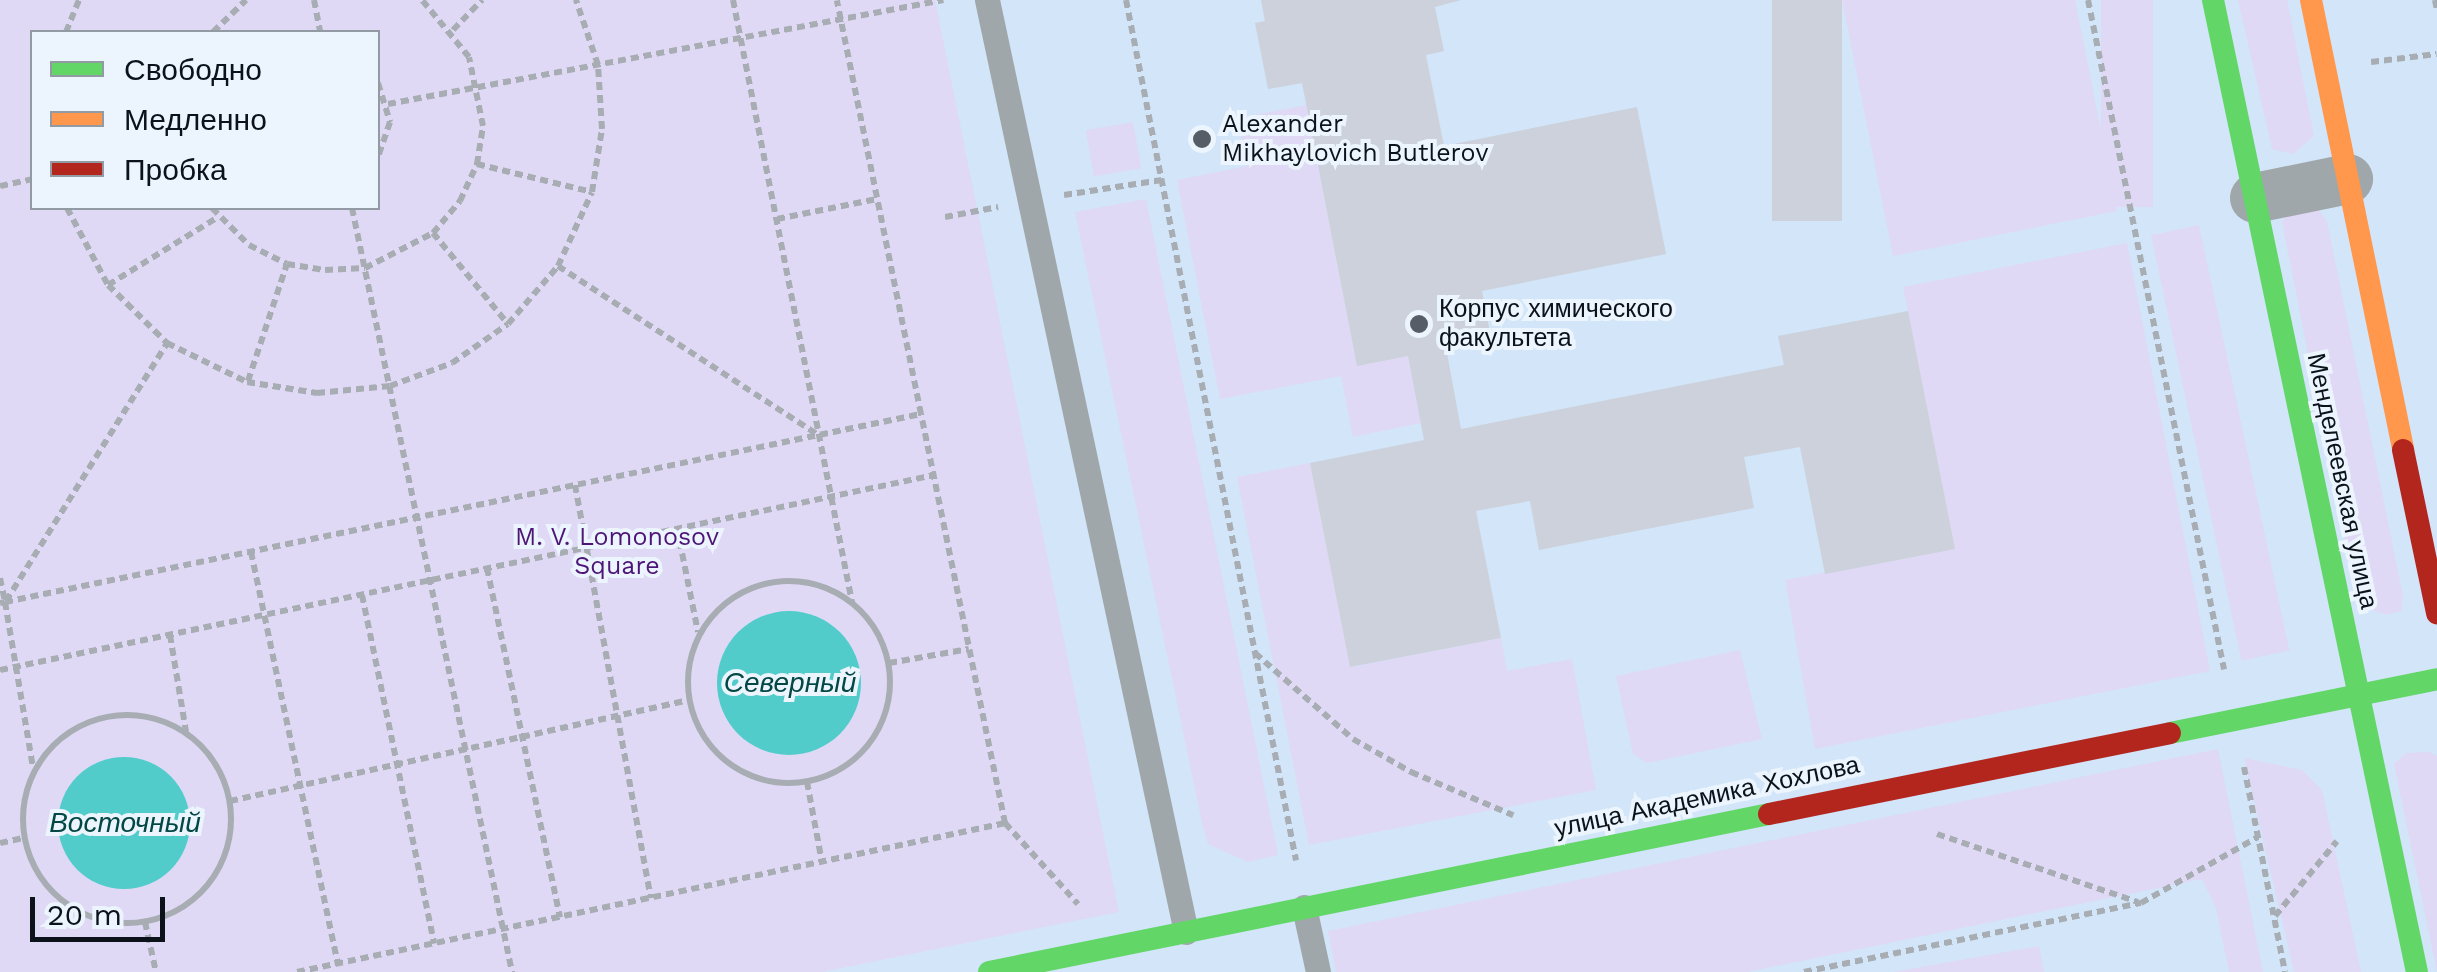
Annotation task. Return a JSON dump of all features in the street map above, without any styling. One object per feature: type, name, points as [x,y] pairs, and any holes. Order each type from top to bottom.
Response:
[{"type":"street","name":"Менделеевская улица","points":[[2213,0],[2417,972]]},
{"type":"street","points":[[2310,0],[2437,613]]},
{"type":"street","points":[[2255,198],[2348,179]]},
{"type":"street","name":"улица Академика Хохлова","points":[[989,972],[2358,691],[2437,679]]},
{"type":"lane","points":[[987,0],[1186,932]]},
{"type":"lane","points":[[1304,907],[1318,972]]},
{"type":"path","points":[[67,30],[79,0]]},
{"type":"path","points":[[314,0],[320,30]]},
{"type":"path","points":[[213,210],[249,245],[286,264],[365,268],[433,233],[460,201],[477,164],[480,87],[452,30],[422,0]]},
{"type":"path","points":[[452,30],[482,0]]},
{"type":"path","points":[[69,210],[108,285],[168,343],[247,382],[318,393],[390,386],[452,362],[508,324],[558,266],[592,192],[602,129],[598,66],[576,0]]},
{"type":"path","points":[[733,0],[834,495],[852,602],[882,640],[889,663],[890,695],[872,739],[838,771],[807,782],[776,783],[731,765],[698,730],[688,700],[688,666],[698,633],[716,609],[768,582],[798,580],[852,602]]},
{"type":"path","points":[[837,0],[1005,822],[1079,905]]},
{"type":"path","points":[[388,104],[942,0]]},
{"type":"path","points":[[1126,0],[1296,860]]},
{"type":"path","points":[[2088,0],[2224,668]]},
{"type":"path","points":[[2435,0],[2437,10]]},
{"type":"path","points":[[215,30],[241,1]]},
{"type":"path","points":[[2324,68],[2437,54]]},
{"type":"path","points":[[380,87],[388,104],[390,122],[380,150]]},
{"type":"path","points":[[477,164],[592,192]]},
{"type":"path","points":[[0,186],[30,179]]},
{"type":"path","points":[[777,218],[877,199]]},
{"type":"path","points":[[352,210],[512,972]]},
{"type":"path","points":[[108,285],[218,218]]},
{"type":"path","points":[[433,233],[508,324]]},
{"type":"path","points":[[247,382],[286,264]]},
{"type":"path","points":[[558,266],[819,435]]},
{"type":"path","points":[[2,603],[168,343]]},
{"type":"path","points":[[2,603],[921,414]]},
{"type":"path","points":[[0,670],[934,475]]},
{"type":"path","points":[[575,485],[651,898]]},
{"type":"path","points":[[677,528],[698,633]]},
{"type":"path","points":[[251,552],[338,964]]},
{"type":"path","points":[[487,568],[560,917]]},
{"type":"path","points":[[0,578],[33,769],[24,838],[54,895],[82,914],[113,923],[146,922],[202,892],[221,865],[230,801],[222,775],[186,734],[157,720],[124,715],[93,721],[64,737],[33,769]]},
{"type":"path","points":[[362,595],[434,944]]},
{"type":"path","points":[[170,635],[186,734]]},
{"type":"path","points":[[889,663],[969,649]]},
{"type":"path","points":[[1255,653],[1353,739],[1411,772],[1514,815]]},
{"type":"path","points":[[230,801],[688,700]]},
{"type":"path","points":[[2244,766],[2286,972]]},
{"type":"path","points":[[807,782],[822,862]]},
{"type":"path","points":[[2274,918],[2379,790]]},
{"type":"path","points":[[298,972],[1005,822]]},
{"type":"path","points":[[1916,827],[2141,902]]},
{"type":"path","points":[[1804,972],[2141,902],[2258,837]]},
{"type":"path","points":[[0,843],[24,838]]},
{"type":"path","points":[[146,922],[156,972]]},
{"type":"shaded area","points":[[0,0],[2437,0],[2437,972],[0,972]]},
{"type":"green space","name":"M. V. Lomonosov Square","points":[[0,0],[935,0],[1119,912],[822,972],[0,972]]},
{"type":"green space","points":[[1842,0],[2075,0],[2117,211],[1893,256]]},
{"type":"green space","points":[[2101,0],[2153,0],[2153,207],[2101,207]]},
{"type":"green space","points":[[2238,0],[2287,0],[2314,136],[2293,154],[2272,149]]},
{"type":"green space","points":[[1306,105],[1357,365],[1408,356],[1421,423],[1353,437],[1341,376],[1220,399],[1177,180],[1247,166],[1238,118]]},
{"type":"green space","points":[[1133,122],[1141,168],[1094,177],[1086,130]]},
{"type":"green space","points":[[1146,199],[1278,855],[1248,862],[1208,844],[1202,823],[1075,212]]},
{"type":"green space","points":[[2292,208],[2317,208],[2327,221],[2403,596],[2401,611],[2387,615],[2358,605],[2282,222]]},
{"type":"green space","points":[[2199,225],[2289,650],[2242,661],[2151,235]]},
{"type":"green space","points":[[2127,243],[2210,671],[1815,749],[1785,580],[1954,548],[1903,287]]},
{"type":"green space","points":[[1310,463],[1351,667],[1501,638],[1507,671],[1572,659],[1596,790],[1309,845],[1237,477]]},
{"type":"green space","points":[[1740,650],[1762,739],[1647,763],[1633,754],[1616,676]]},
{"type":"green space","points":[[2218,749],[2263,972],[2229,972],[2216,908],[2202,879],[1747,972],[1336,972],[1328,931]]},
{"type":"green space","points":[[2429,752],[2437,756],[2437,972],[2394,764],[2406,753]]},
{"type":"green space","points":[[2244,758],[2302,770],[2322,790],[2361,972],[2294,972]]},
{"type":"green space","points":[[2039,946],[2044,972],[1893,972]]},
{"type":"water","name":"Северный","points":[[789,611],[816,617],[840,632],[855,656],[861,683],[855,710],[840,734],[816,749],[789,755],[762,749],[738,734],[723,710],[717,683],[723,656],[738,632],[762,617]]},
{"type":"water","name":"Восточный","points":[[124,757],[149,762],[171,776],[185,798],[190,823],[185,848],[171,870],[149,884],[124,889],[99,884],[77,870],[63,848],[58,823],[63,798],[77,776],[99,762]]},
{"type":"building","name":"Корпус химического факультета","points":[[1261,0],[1461,0],[1435,7],[1444,51],[1426,55],[1444,146],[1637,107],[1666,254],[1482,291],[1491,338],[1446,348],[1461,429],[1784,365],[1778,336],[1908,311],[1955,549],[1825,574],[1800,447],[1744,457],[1754,508],[1539,550],[1530,501],[1476,511],[1501,638],[1350,667],[1310,463],[1424,440],[1408,356],[1357,366],[1302,83],[1268,89],[1255,23],[1265,21]]},
{"type":"building","points":[[1772,0],[1842,0],[1842,221],[1772,221]]},
{"type":"traffic: fast","points":[[2213,0],[2417,972]]},
{"type":"traffic: fast","points":[[2170,733],[2437,679]]},
{"type":"traffic: fast","points":[[989,972],[1769,814]]},
{"type":"traffic: slow","points":[[2311,0],[2403,450]]},
{"type":"traffic: jam","points":[[2403,450],[2437,613]]},
{"type":"traffic: jam","points":[[1769,814],[2170,733]]},
{"type":"place","name":"Alexander Mikhaylovich Butlerov","points":[[1202,139]]},
{"type":"place","name":"Корпус химического факультета","points":[[1419,324]]}]
